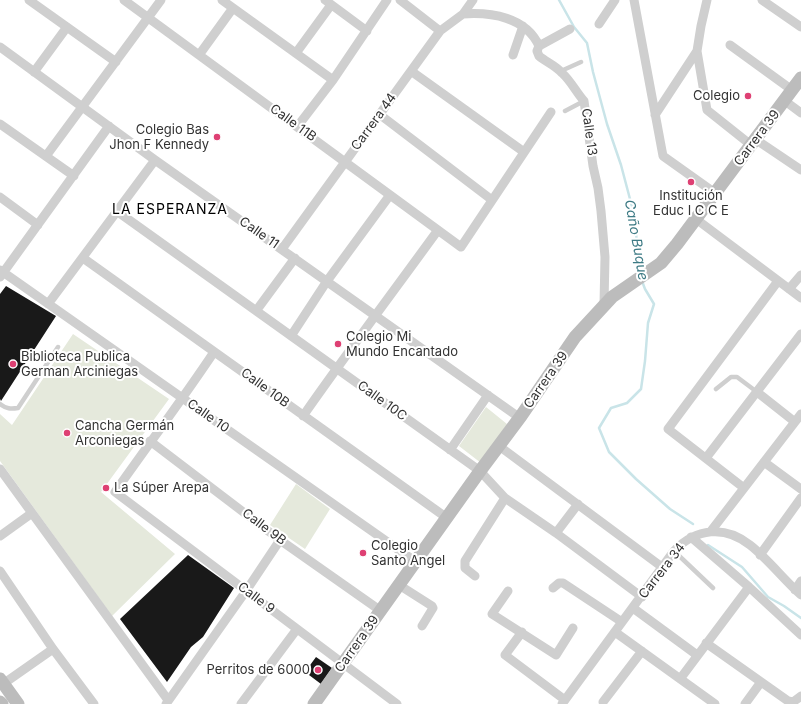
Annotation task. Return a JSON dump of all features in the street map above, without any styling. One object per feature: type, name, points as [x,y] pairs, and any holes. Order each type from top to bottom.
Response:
[{"type":"street","points":[[29,0],[116,62]]},
{"type":"street","name":"Calle 11B","points":[[124,0],[461,247],[492,200]]},
{"type":"street","points":[[46,156],[161,0]]},
{"type":"street","points":[[222,0],[333,80]]},
{"type":"street","points":[[297,127],[333,80],[388,0]]},
{"type":"street","points":[[400,0],[440,31]]},
{"type":"street","name":"Carrera 44","points":[[282,249],[440,31],[463,14],[473,0]]},
{"type":"street","points":[[599,24],[615,0]]},
{"type":"street","points":[[634,0],[663,156],[715,194]]},
{"type":"street","points":[[707,0],[697,51],[707,110],[753,142],[801,170]]},
{"type":"street","points":[[762,0],[801,27]]},
{"type":"street","points":[[296,53],[328,2],[367,31]]},
{"type":"street","points":[[199,55],[233,8]]},
{"type":"street","name":"Calle 13","points":[[463,14],[498,16],[523,26],[531,33],[539,46],[537,51],[540,57],[561,71],[584,101],[593,166],[602,211],[605,257],[604,304]]},
{"type":"street","points":[[513,55],[523,26]]},
{"type":"street","points":[[34,72],[67,27]]},
{"type":"street","points":[[539,46],[570,30]]},
{"type":"street","points":[[730,45],[788,96],[801,113]]},
{"type":"street","name":"Calle 11","points":[[0,47],[155,160],[520,418]]},
{"type":"street","points":[[655,115],[697,51]]},
{"type":"street","points":[[411,71],[524,152]]},
{"type":"street","name":"Carrera 39","points":[[314,704],[520,418],[575,337],[612,297],[661,263],[715,194],[801,78]]},
{"type":"street","points":[[379,114],[492,200],[551,112]]},
{"type":"street","points":[[0,124],[74,176]]},
{"type":"street","points":[[1,273],[74,176],[109,126]]},
{"type":"street","points":[[48,304],[118,212],[155,160]]},
{"type":"street","points":[[291,336],[327,281],[390,195]]},
{"type":"street","points":[[0,197],[38,225]]},
{"type":"street","name":"Calle 10C","points":[[118,212],[480,472],[505,498],[556,533],[642,597]]},
{"type":"street","points":[[696,219],[801,298]]},
{"type":"street","points":[[303,416],[336,368],[376,316],[438,230]]},
{"type":"street","name":"Calle 10B","points":[[83,258],[447,518]]},
{"type":"street","points":[[256,311],[294,258]]},
{"type":"street","name":"Calle 10","points":[[1,273],[183,398],[416,562]]},
{"type":"street","points":[[789,289],[801,274]]},
{"type":"street","points":[[744,488],[668,429],[778,281]]},
{"type":"street","points":[[706,458],[801,334]]},
{"type":"street","points":[[150,441],[183,398],[214,352]]},
{"type":"street","points":[[757,392],[795,422]]},
{"type":"street","points":[[450,450],[488,395]]},
{"type":"street","points":[[801,414],[711,531],[738,537],[750,545],[798,592],[801,581]]},
{"type":"street","name":"Calle 9","points":[[150,441],[115,492],[397,704]]},
{"type":"street","name":"Calle 9B","points":[[150,441],[280,540],[381,611]]},
{"type":"street","points":[[499,446],[662,566]]},
{"type":"street","points":[[764,462],[801,489]]},
{"type":"street","points":[[0,469],[167,702],[280,540]]},
{"type":"street","points":[[475,576],[465,568],[464,561],[505,498]]},
{"type":"street","points":[[760,555],[801,498]]},
{"type":"street","points":[[556,533],[578,504]]},
{"type":"street","points":[[0,536],[32,513]]},
{"type":"street","name":"Carrera 34","points":[[564,702],[642,597],[662,566],[674,551],[691,537],[711,531]]},
{"type":"street","points":[[691,537],[749,587],[801,635]]},
{"type":"street","points":[[0,571],[53,649],[94,704]]},
{"type":"street","points":[[553,588],[559,583],[563,582],[622,622]]},
{"type":"street","points":[[399,585],[432,606],[433,608],[422,626]]},
{"type":"street","points":[[680,679],[749,587]]},
{"type":"street","points":[[508,591],[492,614],[556,655],[573,628]]},
{"type":"street","points":[[633,608],[697,655]]},
{"type":"street","points":[[241,704],[297,629]]},
{"type":"street","points":[[522,632],[505,655],[564,702]]},
{"type":"street","points":[[615,632],[715,704]]},
{"type":"street","points":[[706,643],[791,702],[801,696]]},
{"type":"street","points":[[18,704],[2,681],[53,649]]},
{"type":"street","points":[[603,702],[642,651]]},
{"type":"street","points":[[745,704],[761,682]]},
{"type":"lane","points":[[561,71],[581,62]]},
{"type":"lane","points":[[565,112],[584,101]]},
{"type":"lane","points":[[0,404],[4,407],[12,409],[18,408],[58,347]]},
{"type":"lane","points":[[716,389],[731,377],[737,377],[757,392]]},
{"type":"lane","points":[[674,551],[713,588]]},
{"type":"shaded area","points":[[73,334],[169,399],[101,492],[175,554],[112,616],[0,461],[0,414],[12,425]]},
{"type":"shaded area","points":[[486,407],[507,424],[481,463],[459,446]]},
{"type":"shaded area","points":[[296,484],[330,509],[305,549],[270,525]]},
{"type":"building","name":"Biblioteca Publica German Arciniegas","points":[[6,286],[56,316],[1,401],[0,294]]},
{"type":"building","points":[[188,555],[234,588],[203,637],[191,647],[167,682],[120,619]]},
{"type":"building","name":"Perritos de 6000","points":[[316,657],[332,668],[321,684],[305,672]]},
{"type":"waterway","name":"Caño Buque","points":[[559,0],[574,27],[587,43],[607,124],[621,165],[635,218],[639,273]]},
{"type":"waterway","name":"Caño Buque","points":[[642,281],[654,304],[648,323],[641,389],[627,403],[611,408],[599,428],[609,452],[636,479],[670,509],[693,524]]},
{"type":"waterway","name":"Caño Buque","points":[[708,545],[742,567],[768,597],[801,618]]},
{"type":"place","name":"Colegio","points":[[748,96]]},
{"type":"place","name":"Colegio Bas Jhon F Kennedy","points":[[217,137]]},
{"type":"place","name":"Institución Educ I C C E","points":[[691,182]]},
{"type":"place","name":"Colegio Mi Mundo Encantado","points":[[338,344]]},
{"type":"place","name":"Biblioteca Publica German Arciniegas","points":[[13,364]]},
{"type":"place","name":"Cancha Germán Arconiegas","points":[[67,433]]},
{"type":"place","name":"La Súper Arepa","points":[[106,488]]},
{"type":"place","name":"Colegio Santo Angel","points":[[363,553]]},
{"type":"place","name":"Perritos de 6000","points":[[318,670]]},
{"type":"district","name":"LA ESPERANZA","points":[[170,210]]}]
